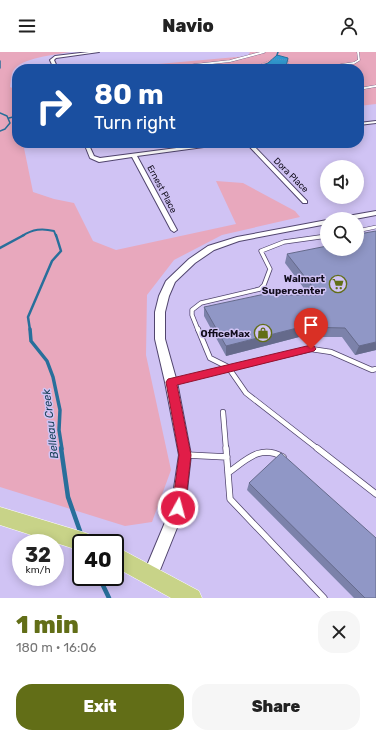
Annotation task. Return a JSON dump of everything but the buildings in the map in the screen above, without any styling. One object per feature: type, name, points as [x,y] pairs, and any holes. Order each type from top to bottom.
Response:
[{"type":"main road","points":[[0,516],[72,538]]},
{"type":"main road","points":[[124,560],[192,598]]},
{"type":"street","points":[[54,64],[52,60],[55,57],[97,52]]},
{"type":"street","points":[[364,123],[376,122]]},
{"type":"street","points":[[88,148],[91,155],[95,159],[104,160],[191,148]]},
{"type":"street","name":"Dora Place","points":[[253,148],[305,202]]},
{"type":"street","name":"Ernest Place","points":[[134,156],[174,230]]},
{"type":"street","points":[[364,215],[376,213]]},
{"type":"street","points":[[145,571],[178,508],[185,455],[171,382],[160,338],[159,324],[164,296],[171,281],[202,254],[225,242],[320,223]]},
{"type":"lane","points":[[210,64],[230,62],[264,52]]},
{"type":"lane","points":[[348,64],[354,63],[358,60],[358,52]]},
{"type":"lane","points":[[364,87],[376,86]]},
{"type":"lane","points":[[364,229],[376,227]]},
{"type":"lane","points":[[320,237],[283,242],[261,250],[264,260],[270,269],[264,285],[260,289],[201,303],[192,310],[192,315],[210,358],[228,367],[246,393],[376,494]]},
{"type":"lane","points":[[171,382],[228,367],[311,349],[331,352],[372,370],[376,369]]},
{"type":"lane","points":[[223,412],[230,499],[324,598]]},
{"type":"lane","points":[[228,473],[252,455],[264,450],[272,450],[287,461]]},
{"type":"lane","points":[[185,455],[227,457]]},
{"type":"path","points":[[262,64],[273,58],[280,58],[289,60],[288,64]]},
{"type":"shaded area","points":[[0,52],[70,52],[39,57],[22,64],[12,64],[10,87],[12,88],[12,148],[24,148],[33,192],[54,199],[74,203],[93,241],[116,250],[236,224],[216,181],[243,183],[295,211],[300,217],[222,235],[174,260],[147,295],[146,355],[171,470],[152,522],[125,526],[0,487]]},
{"type":"shaded area","points":[[250,52],[376,52],[376,104],[364,105],[364,64],[158,64],[248,56]]},
{"type":"water","points":[[277,55],[288,58],[287,64],[265,64]]},
{"type":"waterway","name":"Belleau Creek","points":[[0,61],[0,68]]},
{"type":"waterway","name":"Belleau Creek","points":[[0,113],[7,116],[10,123],[5,129],[0,131]]},
{"type":"waterway","name":"Belleau Creek","points":[[24,235],[42,229],[54,231],[56,236]]},
{"type":"waterway","name":"Belleau Creek","points":[[0,248],[24,235]]},
{"type":"waterway","name":"Belleau Creek","points":[[30,330],[28,317],[52,261],[61,251],[56,235]]},
{"type":"waterway","name":"Belleau Creek","points":[[30,329],[31,341],[47,361],[53,377],[60,410],[59,430],[62,449]]},
{"type":"waterway","name":"Belleau Creek","points":[[61,448],[68,497],[81,534]]},
{"type":"waterway","name":"Belleau Creek","points":[[103,586],[109,598]]},
{"type":"place","name":"Walmart Supercenter","points":[[338,284]]},
{"type":"place","name":"OfficeMax","points":[[263,333]]},
{"type":"route","points":[[178,508],[185,455],[171,382],[228,367],[311,349]]}]
